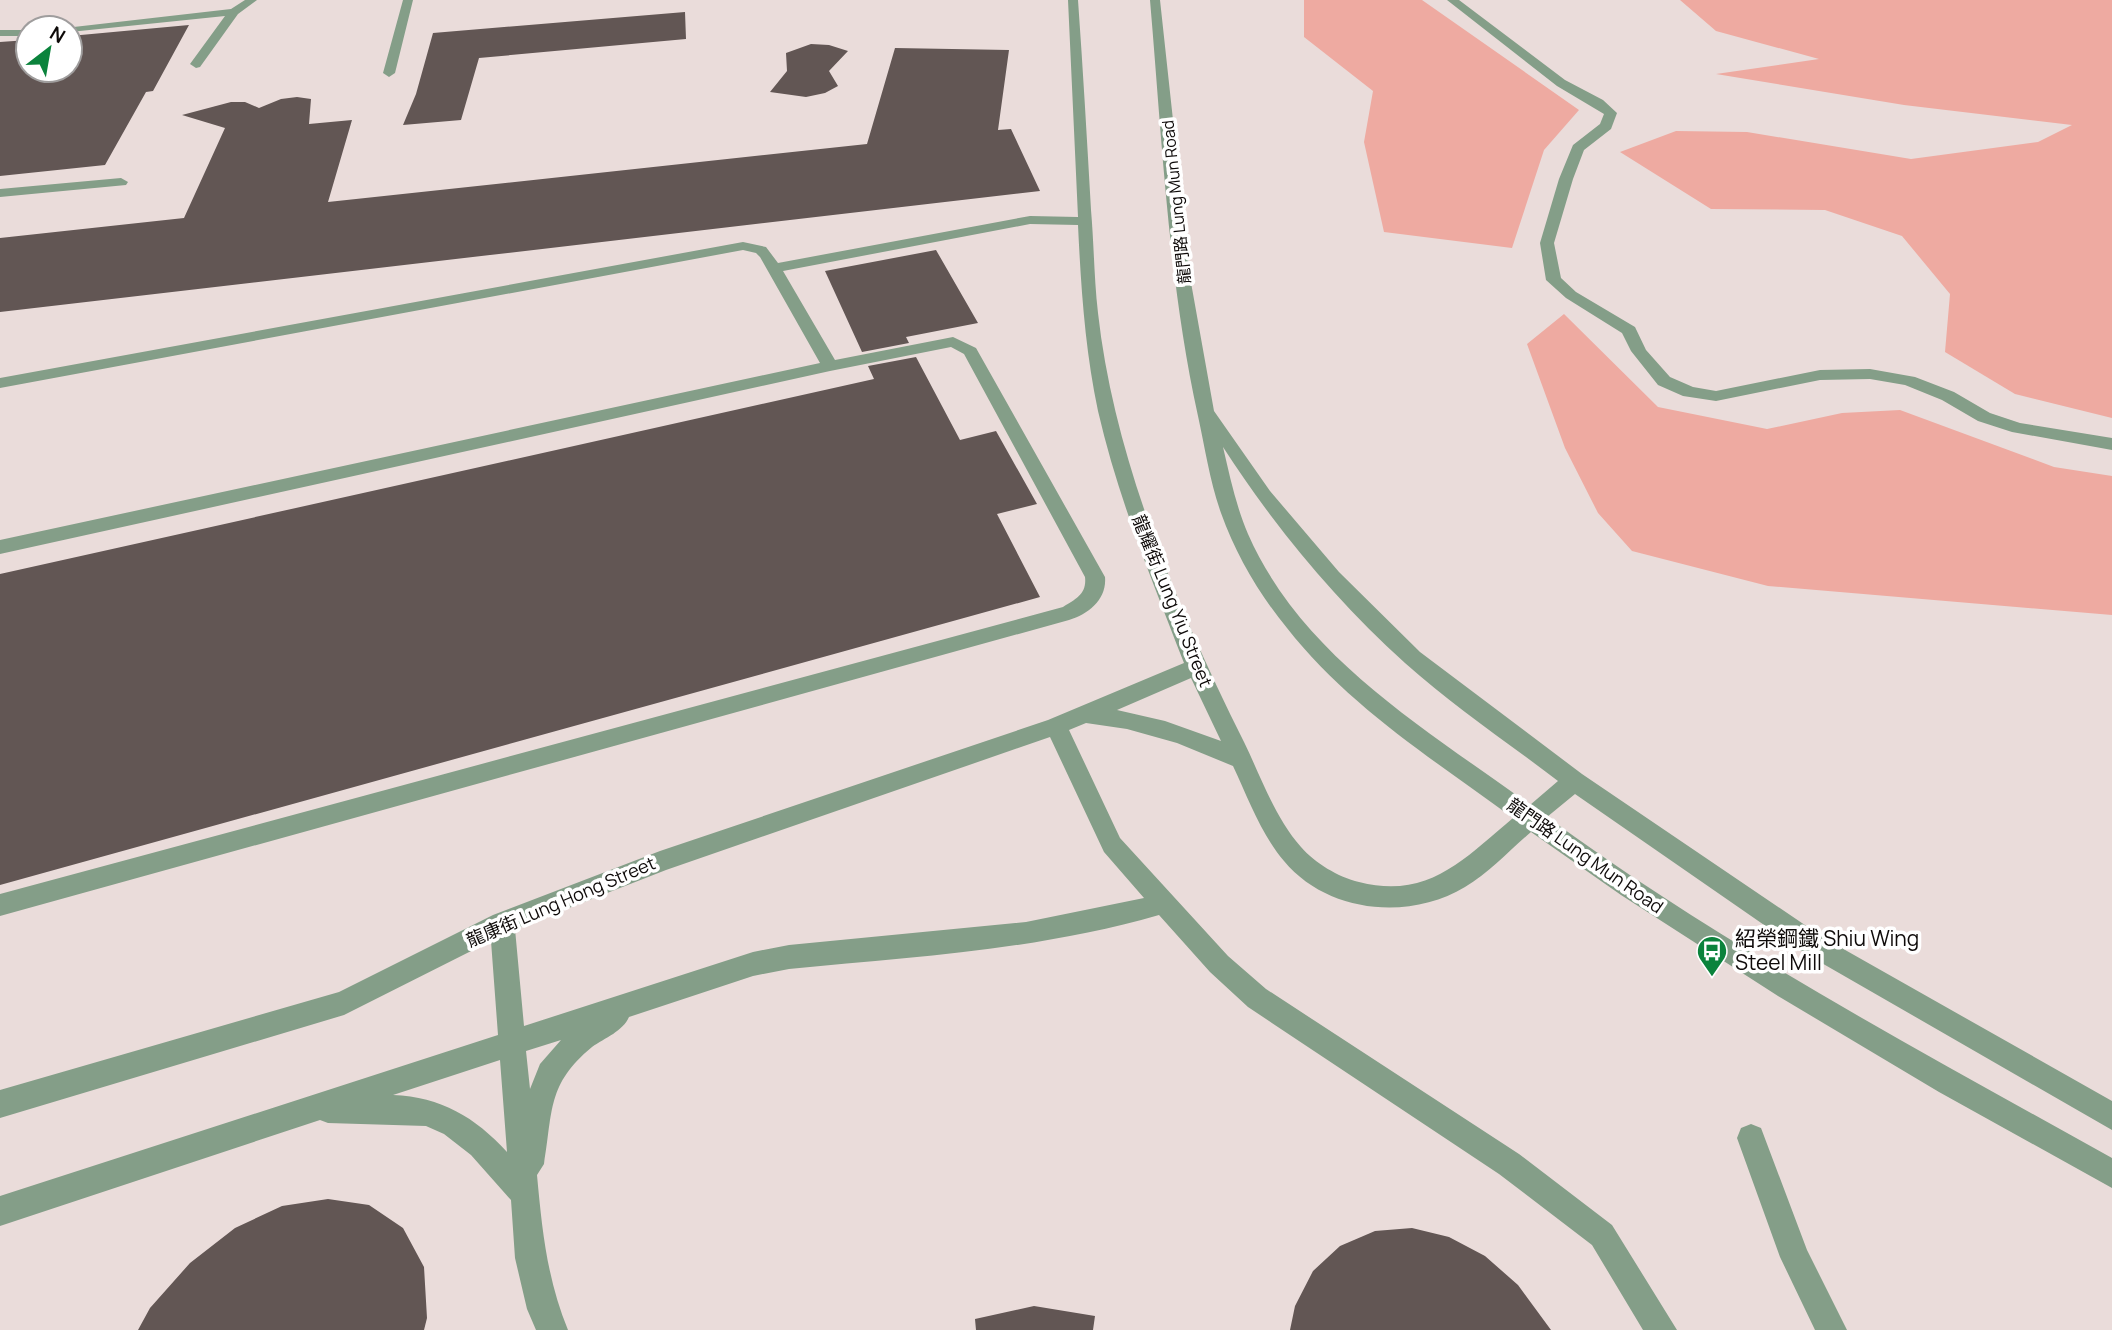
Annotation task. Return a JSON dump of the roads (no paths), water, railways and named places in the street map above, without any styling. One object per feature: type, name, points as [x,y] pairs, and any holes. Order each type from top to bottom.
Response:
[{"type":"street","points":[[196,64],[234,12],[252,0]]},
{"type":"street","points":[[389,73],[408,0]]},
{"type":"street","name":"龍耀街 Lung Yiu Street","points":[[1073,0],[1090,314],[1108,411],[1141,527],[1196,667],[1274,828],[1293,855],[1321,878],[1356,893],[1393,898],[1428,893],[1458,879],[1574,781]]},
{"type":"street","name":"龍門路 Lung Mun Road","points":[[1155,0],[1183,281],[1203,403],[1230,512],[1263,583],[1308,640],[1349,682],[1529,819],[1683,923],[1936,1076],[2112,1174]]},
{"type":"street","points":[[1452,0],[1561,83],[1599,103],[1611,113],[1606,126],[1578,148],[1566,178],[1547,243],[1554,280],[1572,295],[1629,330],[1639,351],[1664,381],[1689,392],[1716,396],[1820,375],[1870,374],[1909,381],[1948,396],[1984,417],[2018,428],[2112,444]]},
{"type":"street","points":[[84,28],[234,12]]},
{"type":"street","points":[[0,193],[121,183]]},
{"type":"street","points":[[774,268],[1030,220],[1084,221]]},
{"type":"street","points":[[0,383],[743,246],[761,250],[830,366]]},
{"type":"street","points":[[0,547],[938,343],[959,344],[970,351],[1096,577],[1095,593],[1086,603],[1069,613],[0,905]]},
{"type":"street","name":"龍門路 Lung Mun Road","points":[[1203,403],[1264,495],[1341,586],[1413,657],[1574,781],[1815,946],[2112,1116]]},
{"type":"street","name":"龍康街 Lung Hong Street","points":[[0,1104],[344,1003],[502,923],[660,861],[1056,726],[1196,667]]},
{"type":"street","points":[[1084,713],[1125,718],[1165,728],[1203,741],[1241,760]]},
{"type":"street","points":[[1056,726],[1112,845],[1219,964],[1257,998],[1509,1164],[1602,1235],[1661,1330]]},
{"type":"street","points":[[0,1211],[753,964],[789,957],[1056,930],[1117,918],[1164,903]]},
{"type":"street","points":[[502,923],[535,1285],[552,1330]]},
{"type":"street","points":[[525,1195],[546,1080],[584,1037],[607,1022],[678,988]]},
{"type":"street","points":[[311,1108],[427,1112],[453,1124],[494,1158],[525,1195]]},
{"type":"street","points":[[1751,1138],[1795,1257],[1831,1330]]},
{"type":"place","name":"紹榮鋼鐵 Shiu Wing Steel Mill","points":[[1712,978]]}]
